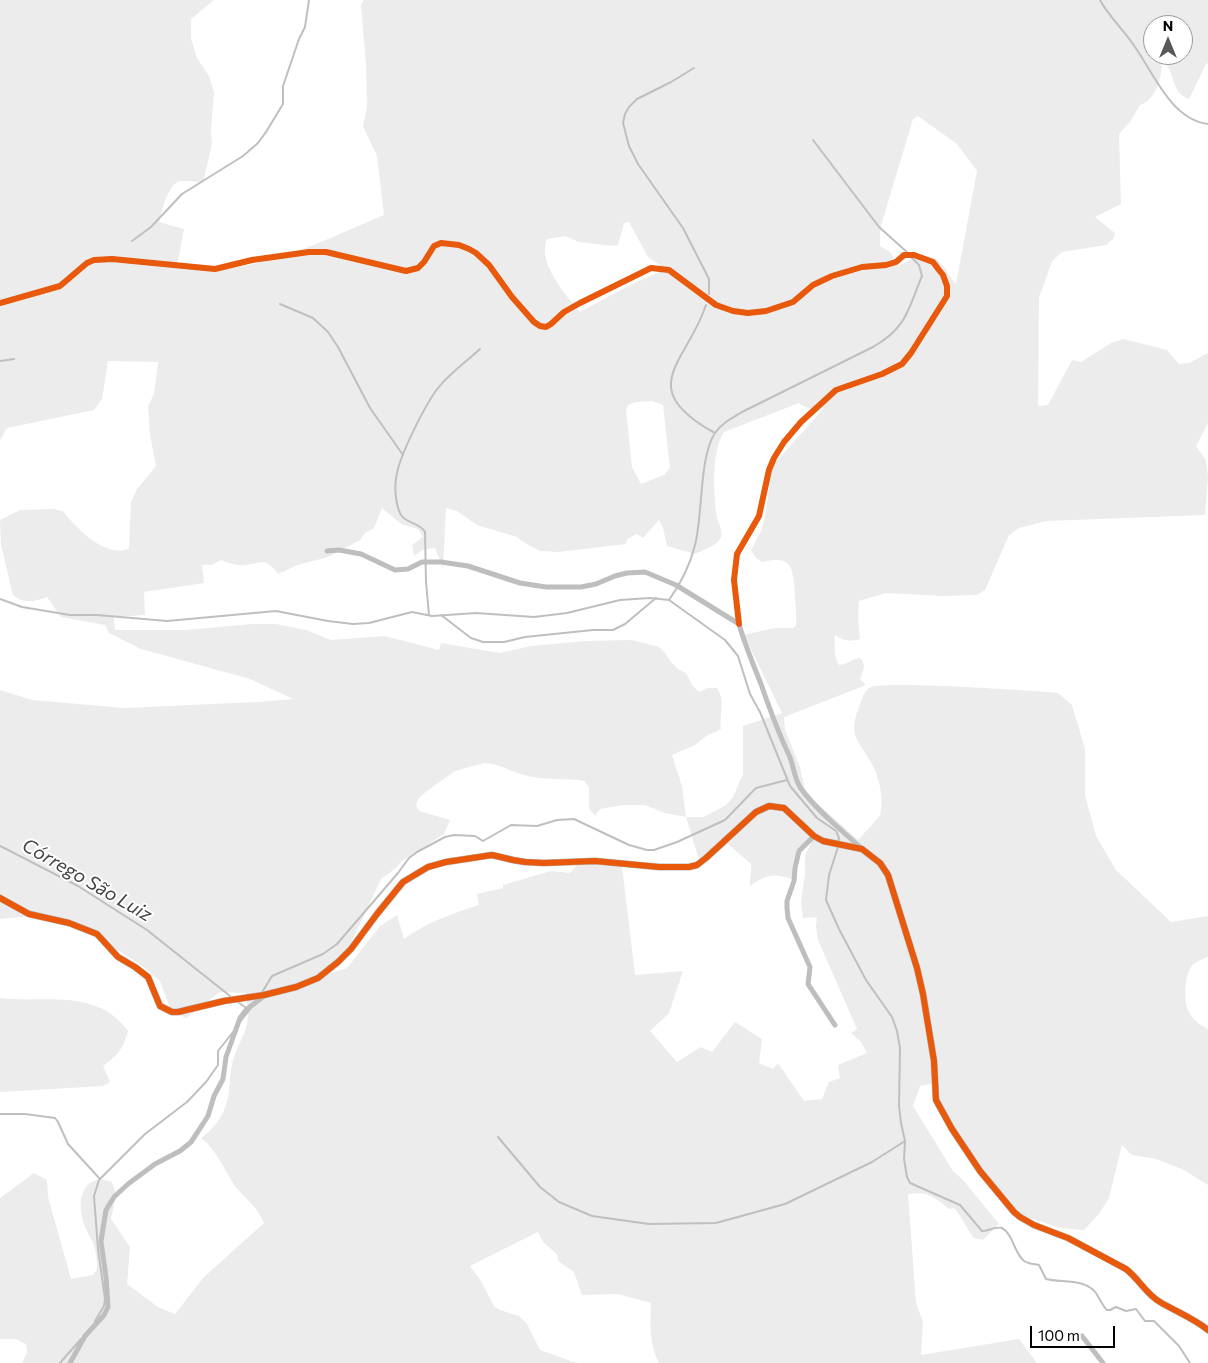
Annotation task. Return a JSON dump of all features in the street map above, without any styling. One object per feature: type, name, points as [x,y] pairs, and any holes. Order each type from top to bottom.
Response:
[{"type":"street","points":[[0,303],[60,286],[94,260],[125,259],[215,269],[252,260],[310,252],[326,252],[406,271],[418,268],[434,246],[441,243],[459,245],[476,253],[534,322],[540,326],[546,326],[564,312],[580,303],[651,268],[669,270],[716,305],[733,311],[748,313],[766,311],[793,302],[813,285],[832,276],[862,267],[886,265],[896,262],[904,255],[914,255],[932,262],[943,276],[948,296],[911,353],[902,364],[892,370],[836,390],[801,422],[784,442],[774,458],[769,470],[759,516],[738,554],[734,580],[739,624],[776,729],[789,756],[798,784],[803,792],[828,818],[880,863],[888,875],[917,968],[933,1053],[936,1100],[952,1129],[980,1171],[1020,1217],[1034,1225],[1068,1238],[1126,1269],[1160,1302],[1195,1319],[1208,1330]]},
{"type":"street","points":[[327,551],[339,550],[361,554],[395,570],[408,569],[422,562],[441,562],[468,566],[520,584],[538,586],[581,587],[596,584],[621,574],[645,572],[676,585],[739,624]]},
{"type":"street","points":[[0,898],[29,914],[69,923],[97,934],[118,957],[148,977],[156,1000],[165,1010],[178,1012],[224,1001],[264,995],[296,987],[318,978],[351,949],[403,882],[428,867],[446,862],[499,855],[525,862],[595,861],[659,867],[689,867],[697,865],[756,812],[769,806],[784,808],[814,836],[830,843],[862,849]]},
{"type":"street","points":[[814,836],[799,851],[787,908],[788,918],[810,967],[808,984],[835,1025]]},
{"type":"street","points":[[70,1363],[85,1336],[104,1315],[108,1307],[101,1241],[106,1210],[128,1184],[155,1164],[180,1151],[195,1136],[208,1116],[214,1096],[223,1079],[226,1056],[240,1018],[264,995]]},
{"type":"street","points":[[1082,1336],[1103,1363]]},
{"type":"shaded area","points":[[0,0],[214,0],[191,19],[191,38],[197,58],[209,76],[214,92],[211,130],[212,144],[203,183],[177,182],[166,197],[159,222],[184,229],[177,266],[207,270],[253,264],[276,258],[298,251],[384,215],[377,156],[363,126],[367,107],[366,64],[361,5],[364,0],[1208,0],[1208,63],[1189,99],[1179,92],[1166,65],[1193,65],[1193,15],[1143,15],[1143,65],[1162,65],[1160,80],[1151,98],[1140,105],[1130,122],[1119,134],[1121,204],[1095,217],[1115,233],[1113,239],[1106,245],[1062,252],[1052,261],[1039,298],[1038,406],[1048,405],[1072,360],[1081,362],[1111,343],[1123,339],[1167,350],[1179,364],[1189,363],[1208,353],[1208,423],[1196,446],[1206,460],[1208,477],[1205,515],[1046,521],[1019,528],[1009,535],[985,590],[977,595],[941,596],[886,593],[859,601],[860,639],[847,640],[835,635],[835,650],[839,665],[860,658],[864,666],[860,679],[866,685],[784,717],[785,730],[800,767],[805,789],[816,802],[858,840],[879,817],[881,809],[881,790],[878,777],[869,758],[857,740],[854,726],[862,697],[869,688],[899,685],[990,688],[1058,693],[1072,705],[1085,749],[1085,795],[1096,836],[1116,870],[1171,922],[1208,916],[1208,957],[1192,965],[1187,977],[1185,990],[1186,1004],[1190,1014],[1195,1021],[1208,1029],[1208,1185],[1182,1169],[1156,1159],[1132,1155],[1122,1145],[1109,1198],[1099,1214],[1084,1230],[1060,1228],[1021,1215],[949,1130],[934,1083],[920,1086],[913,1106],[953,1171],[963,1180],[999,1224],[983,1240],[974,1238],[954,1208],[949,1209],[935,1198],[926,1194],[908,1194],[916,1303],[923,1322],[921,1355],[1019,1339],[1037,1363],[659,1363],[653,1349],[650,1326],[651,1303],[618,1294],[582,1295],[574,1272],[558,1261],[557,1254],[543,1242],[538,1232],[470,1266],[481,1281],[494,1306],[519,1316],[527,1324],[540,1350],[577,1363],[22,1363],[27,1352],[26,1344],[15,1339],[0,1339],[0,1198],[34,1173],[47,1180],[48,1197],[71,1279],[93,1275],[97,1269],[94,1245],[81,1213],[83,1193],[93,1181],[104,1180],[112,1182],[116,1195],[111,1219],[130,1247],[127,1284],[158,1307],[175,1314],[204,1277],[264,1223],[255,1208],[235,1186],[212,1148],[201,1138],[212,1129],[224,1111],[228,1097],[232,1064],[247,1024],[246,993],[220,992],[186,1018],[171,1011],[160,981],[142,966],[95,935],[42,915],[0,919],[0,690],[32,700],[124,708],[293,699],[250,679],[141,649],[109,633],[105,625],[61,617],[47,597],[25,601],[13,595],[1,545],[0,520],[20,510],[53,509],[63,511],[83,533],[102,546],[120,551],[129,548],[131,502],[137,489],[156,466],[150,435],[148,406],[154,394],[158,362],[108,361],[102,399],[94,410],[7,428],[0,440]],"holes":[[[918,116],[957,144],[977,171],[956,284],[934,258],[919,257],[899,266],[890,252],[880,246],[880,229],[913,119]],[[629,222],[648,257],[666,269],[630,285],[580,312],[560,287],[549,268],[545,248],[547,239],[565,236],[579,242],[614,246],[618,245],[624,223]],[[652,401],[663,405],[670,468],[664,475],[641,484],[632,467],[626,410],[628,405],[636,402]],[[799,403],[806,407],[824,408],[772,466],[765,517],[761,531],[751,550],[756,558],[762,562],[780,560],[789,565],[792,570],[796,626],[792,628],[774,628],[744,635],[782,713],[743,726],[743,774],[733,797],[726,805],[704,817],[686,817],[682,786],[672,755],[695,745],[706,736],[721,729],[722,703],[720,693],[717,688],[708,688],[699,692],[692,685],[686,673],[678,669],[659,647],[632,640],[585,641],[531,646],[500,653],[441,643],[439,650],[385,636],[331,640],[306,630],[276,624],[252,624],[186,630],[115,630],[114,617],[145,615],[144,592],[204,583],[202,565],[212,565],[221,560],[239,565],[263,562],[270,565],[278,574],[298,565],[328,557],[360,540],[365,533],[374,528],[382,508],[401,524],[418,529],[423,537],[412,545],[414,556],[422,550],[435,548],[443,568],[446,508],[457,511],[477,525],[517,537],[540,551],[559,552],[626,544],[627,539],[637,534],[643,538],[659,520],[667,546],[695,554],[713,545],[721,537],[721,528],[716,514],[714,472],[717,450],[724,432]],[[484,763],[497,765],[533,777],[584,781],[589,787],[589,808],[595,816],[600,809],[624,805],[645,805],[665,813],[686,817],[700,863],[728,844],[751,864],[750,886],[761,879],[774,875],[792,879],[794,864],[798,855],[806,842],[811,843],[805,855],[805,874],[801,901],[803,918],[817,917],[818,940],[857,1029],[851,1033],[861,1042],[867,1053],[838,1065],[840,1078],[829,1082],[822,1099],[804,1101],[778,1063],[773,1069],[759,1063],[762,1039],[735,1022],[712,1052],[701,1047],[677,1062],[650,1031],[669,1013],[683,971],[635,975],[622,866],[598,863],[578,864],[570,873],[551,871],[503,885],[503,888],[477,894],[479,905],[440,919],[404,939],[397,915],[380,926],[347,968],[331,973],[344,958],[381,879],[402,861],[444,834],[450,820],[419,811],[416,805],[419,798],[427,791],[455,771]]]},
{"type":"shaded area","points":[[0,998],[74,1001],[102,1009],[115,1017],[128,1031],[119,1051],[103,1066],[110,1082],[103,1086],[0,1092]]},
{"type":"waterway","points":[[132,241],[151,227],[182,194],[243,156],[258,143],[283,104],[283,86],[305,27],[309,0]]},
{"type":"waterway","points":[[1100,0],[1131,41],[1174,105],[1184,114],[1208,124]]},
{"type":"waterway","points":[[694,68],[637,99],[629,107],[623,123],[629,146],[638,164],[683,228],[709,279],[709,294]]},
{"type":"waterway","points":[[813,140],[879,227],[908,253]]},
{"type":"waterway","points":[[669,600],[685,574],[693,553],[698,533],[706,456],[715,433],[724,424],[742,412],[873,347],[893,333],[905,317],[922,276],[919,265],[911,257]]},
{"type":"waterway","points":[[280,304],[313,318],[328,332],[370,408],[403,455]]},
{"type":"waterway","points":[[706,305],[698,325],[679,359],[673,374],[671,388],[676,402],[690,417],[715,433]]},
{"type":"waterway","points":[[429,615],[425,532],[420,526],[406,520],[401,515],[396,500],[396,478],[399,464],[408,442],[420,417],[438,388],[480,349]]},
{"type":"waterway","points":[[0,361],[14,359]]},
{"type":"waterway","points":[[0,599],[22,607],[70,615],[97,615],[167,621],[276,611],[353,624],[369,623],[412,612],[432,616],[476,613],[534,617],[567,613],[620,600],[650,598],[669,600],[725,640],[738,656],[750,694],[760,712],[790,786],[817,818],[836,831],[839,838],[838,843]]},
{"type":"waterway","points":[[441,615],[471,638],[483,642],[504,642],[525,637],[593,630],[613,630],[625,624],[656,598]]},
{"type":"waterway","name":"Córrego São Luiz","points":[[261,994],[272,976],[323,954],[337,944],[409,858],[445,837],[454,835],[475,836],[483,841],[511,825],[537,826],[557,820],[574,819],[629,845],[654,850],[677,842],[725,820],[756,788],[787,780]]},
{"type":"waterway","name":"Córrego São Luiz","points":[[0,846],[78,886],[147,930],[230,996]]},
{"type":"waterway","name":"Córrego São Luiz","points":[[838,847],[829,875],[826,900],[866,980],[892,1017],[897,1031],[900,1048],[899,1106],[905,1141],[904,1159],[910,1183],[960,1205],[982,1231],[1002,1228],[1009,1235],[1021,1258],[1027,1263],[1039,1265],[1046,1279],[1086,1285],[1096,1293],[1107,1310],[1116,1307],[1126,1311],[1136,1309],[1145,1321],[1154,1321],[1179,1346],[1190,1363]]},
{"type":"waterway","name":"Córrego São Luiz","points":[[238,1002],[245,1007]]},
{"type":"waterway","points":[[240,1022],[251,1008]]},
{"type":"waterway","points":[[95,1321],[104,1306],[105,1299],[98,1249],[94,1196],[99,1180],[145,1134],[187,1102],[206,1082],[218,1065],[218,1051],[233,1032]]},
{"type":"waterway","points":[[0,1114],[25,1114],[55,1118],[68,1144],[100,1179]]},
{"type":"waterway","points":[[498,1137],[540,1187],[559,1202],[592,1216],[649,1224],[716,1223],[785,1204],[872,1162],[905,1141]]},
{"type":"waterway","points":[[60,1363],[81,1339]]},
{"type":"cycle path","points":[[0,303],[60,286],[87,263],[94,260],[112,259],[215,269],[252,260],[309,252],[326,252],[406,271],[418,268],[434,246],[441,243],[459,245],[476,253],[489,265],[512,297],[534,322],[546,327],[564,312],[580,303],[651,268],[669,270],[716,305],[733,311],[748,313],[766,311],[793,302],[813,285],[832,276],[862,267],[886,265],[896,262],[904,255],[914,255],[933,262],[943,275],[947,286],[947,296],[911,353],[902,364],[882,374],[836,390],[801,422],[784,442],[774,458],[769,470],[759,516],[737,554],[734,580],[739,624]]},
{"type":"cycle path","points":[[0,898],[29,914],[69,923],[97,934],[118,957],[148,977],[160,1006],[172,1012],[178,1012],[224,1001],[264,995],[296,987],[318,978],[351,949],[403,882],[428,867],[446,862],[492,855],[525,862],[595,861],[659,867],[689,867],[697,865],[706,858],[756,812],[769,806],[784,808],[814,836],[823,841],[862,849],[880,863],[888,875],[917,968],[923,994],[934,1061],[936,1100],[952,1129],[980,1171],[1020,1217],[1034,1225],[1068,1238],[1126,1269],[1155,1299],[1208,1330]]}]
